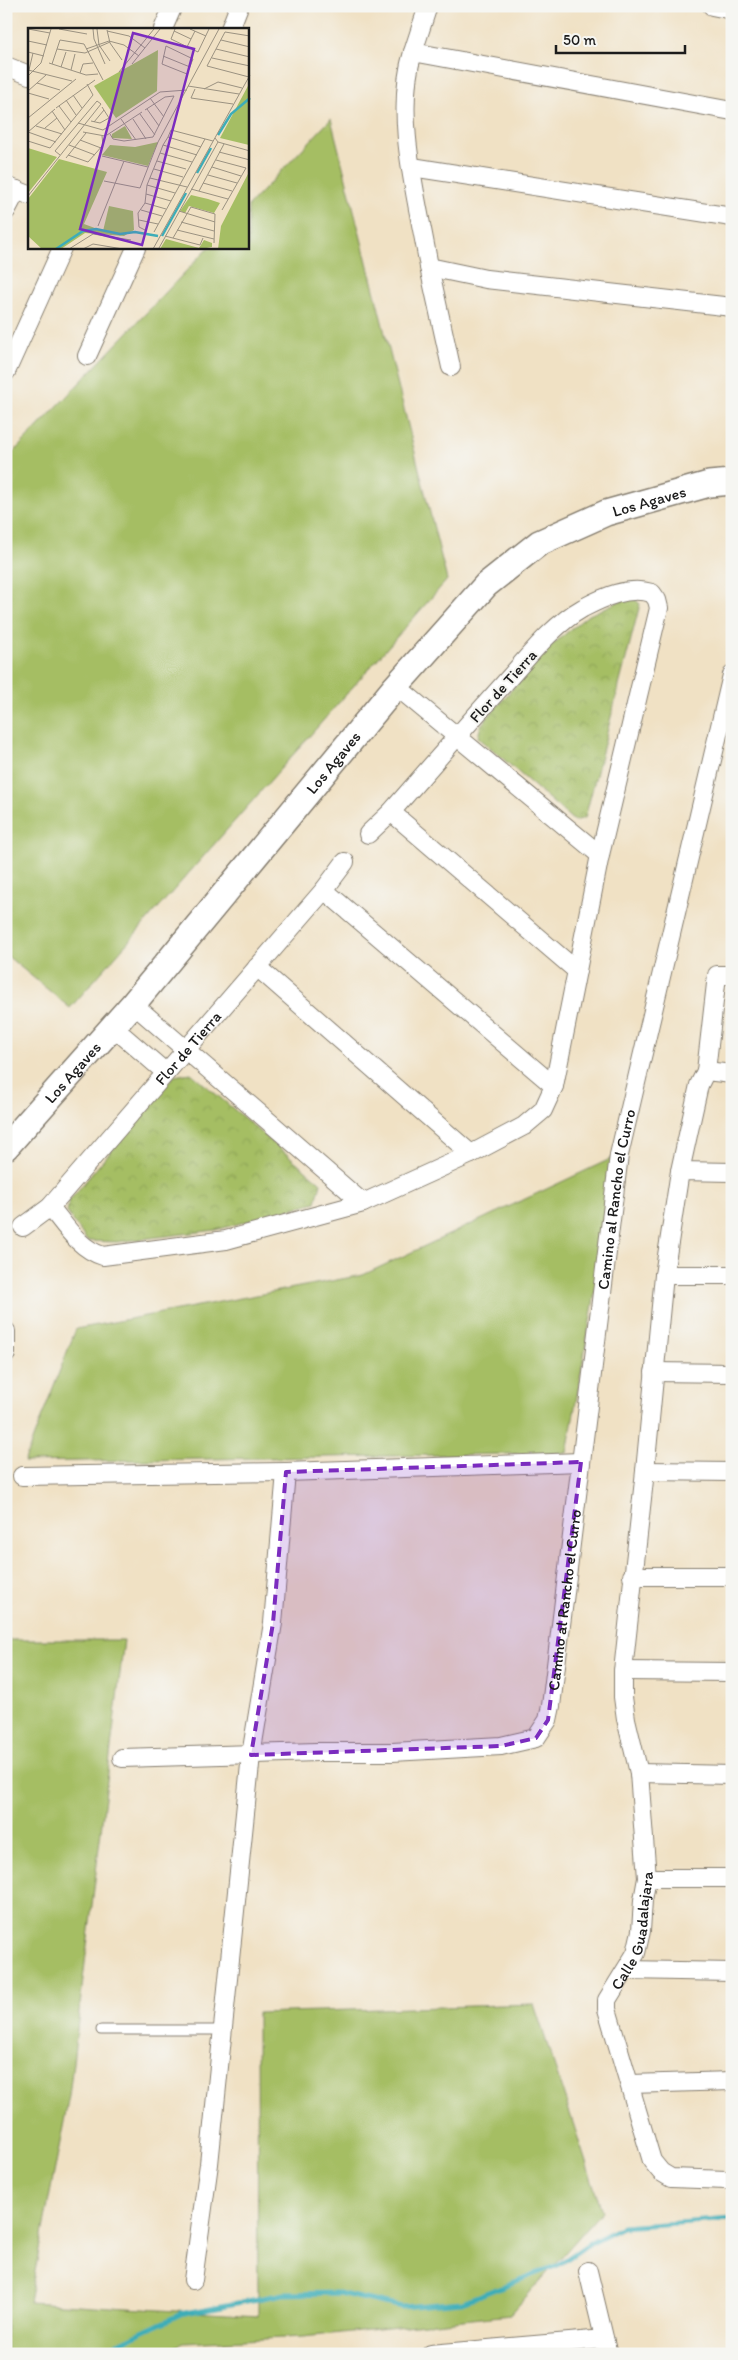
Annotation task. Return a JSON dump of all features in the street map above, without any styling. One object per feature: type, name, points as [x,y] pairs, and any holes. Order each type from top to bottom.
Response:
[{"type":"street","points":[[230,28],[239,6]]},
{"type":"street","points":[[712,6],[732,10]]},
{"type":"street","points":[[163,28],[170,7]]},
{"type":"street","points":[[427,9],[413,52],[407,80],[408,139],[429,267],[451,367]]},
{"type":"street","points":[[413,52],[732,111]]},
{"type":"street","points":[[6,66],[28,75]]},
{"type":"street","points":[[412,167],[732,217]]},
{"type":"street","points":[[6,211],[17,190]]},
{"type":"street","points":[[6,372],[62,249]]},
{"type":"street","points":[[87,356],[136,249]]},
{"type":"street","points":[[429,267],[486,279],[732,308]]},
{"type":"street","name":"Los Agaves","points":[[6,1147],[133,1004],[396,686],[486,585],[540,542],[606,513],[709,484],[732,482]]},
{"type":"street","name":"Flor de Tierra","points":[[368,834],[391,812],[456,737],[558,628],[582,609],[611,595],[630,590],[652,593],[657,600],[659,608],[600,855]]},
{"type":"street","name":"Camino al Rancho el Curro","points":[[252,1755],[317,1752],[392,1752],[500,1746],[529,1741],[543,1731],[551,1706],[619,1155],[732,675]]},
{"type":"street","points":[[50,1207],[81,1244],[94,1253],[103,1256],[226,1240],[363,1203],[471,1154],[524,1126],[543,1110],[554,1086],[600,855],[396,686]]},
{"type":"street","points":[[391,812],[577,971]]},
{"type":"street","name":"Flor de Tierra","points":[[23,1227],[50,1207],[324,890],[345,862]]},
{"type":"street","points":[[324,890],[554,1086]]},
{"type":"street","points":[[257,967],[471,1154]]},
{"type":"street","name":"Calle Guadalajara","points":[[728,2180],[671,2178],[661,2172],[652,2161],[607,2009],[607,2000],[636,1953],[641,1931],[647,1878],[639,1773],[626,1718],[623,1697],[623,1671],[632,1576],[646,1471],[664,1275],[680,1171],[699,1085],[706,1071],[717,975],[732,975]]},
{"type":"street","points":[[133,1004],[363,1203]]},
{"type":"street","points":[[113,1027],[165,1072]]},
{"type":"street","points":[[706,1071],[732,1074]]},
{"type":"street","points":[[680,1171],[732,1172]]},
{"type":"street","points":[[664,1275],[732,1275]]},
{"type":"street","points":[[6,1331],[6,1354]]},
{"type":"street","points":[[654,1372],[732,1374]]},
{"type":"street","points":[[22,1476],[286,1472],[581,1462]]},
{"type":"street","points":[[646,1471],[732,1472]]},
{"type":"street","points":[[193,2280],[209,2164],[252,1755],[273,1623],[286,1472]]},
{"type":"street","points":[[632,1576],[732,1576]]},
{"type":"street","points":[[623,1671],[732,1672]]},
{"type":"street","points":[[122,1758],[252,1755]]},
{"type":"street","points":[[639,1773],[732,1775]]},
{"type":"street","points":[[647,1878],[732,1878]]},
{"type":"street","points":[[627,1970],[732,1972]]},
{"type":"street","points":[[630,2084],[732,2081]]},
{"type":"street","points":[[431,2354],[606,2346],[588,2271]]},
{"type":"lane","points":[[101,2030],[222,2030]]},
{"type":"highlighted area","points":[[581,1462],[548,1720],[536,1738],[501,1746],[251,1755],[273,1623],[286,1472]]},
{"type":"green space","points":[[331,119],[447,580],[70,1008],[6,955],[6,460],[207,249],[249,249],[249,205]]},
{"type":"green space","points":[[631,596],[640,604],[585,818],[574,821],[478,737],[481,725],[547,649],[587,616]]},
{"type":"green space","points":[[191,1073],[321,1183],[316,1202],[216,1230],[117,1242],[87,1241],[67,1212],[69,1201],[174,1076]]},
{"type":"green space","points":[[619,1155],[567,1453],[24,1462],[76,1329],[363,1275]]},
{"type":"green space","points":[[6,1640],[124,1640],[69,2096],[29,2302],[258,2316],[257,2013],[534,2004],[602,2211],[510,2315],[303,2337],[184,2343],[157,2354],[6,2354]]},
{"type":"waterway","points":[[95,2354],[181,2314],[283,2294],[338,2293],[402,2307],[462,2302],[558,2265],[587,2245],[622,2227],[732,2219]]}]
